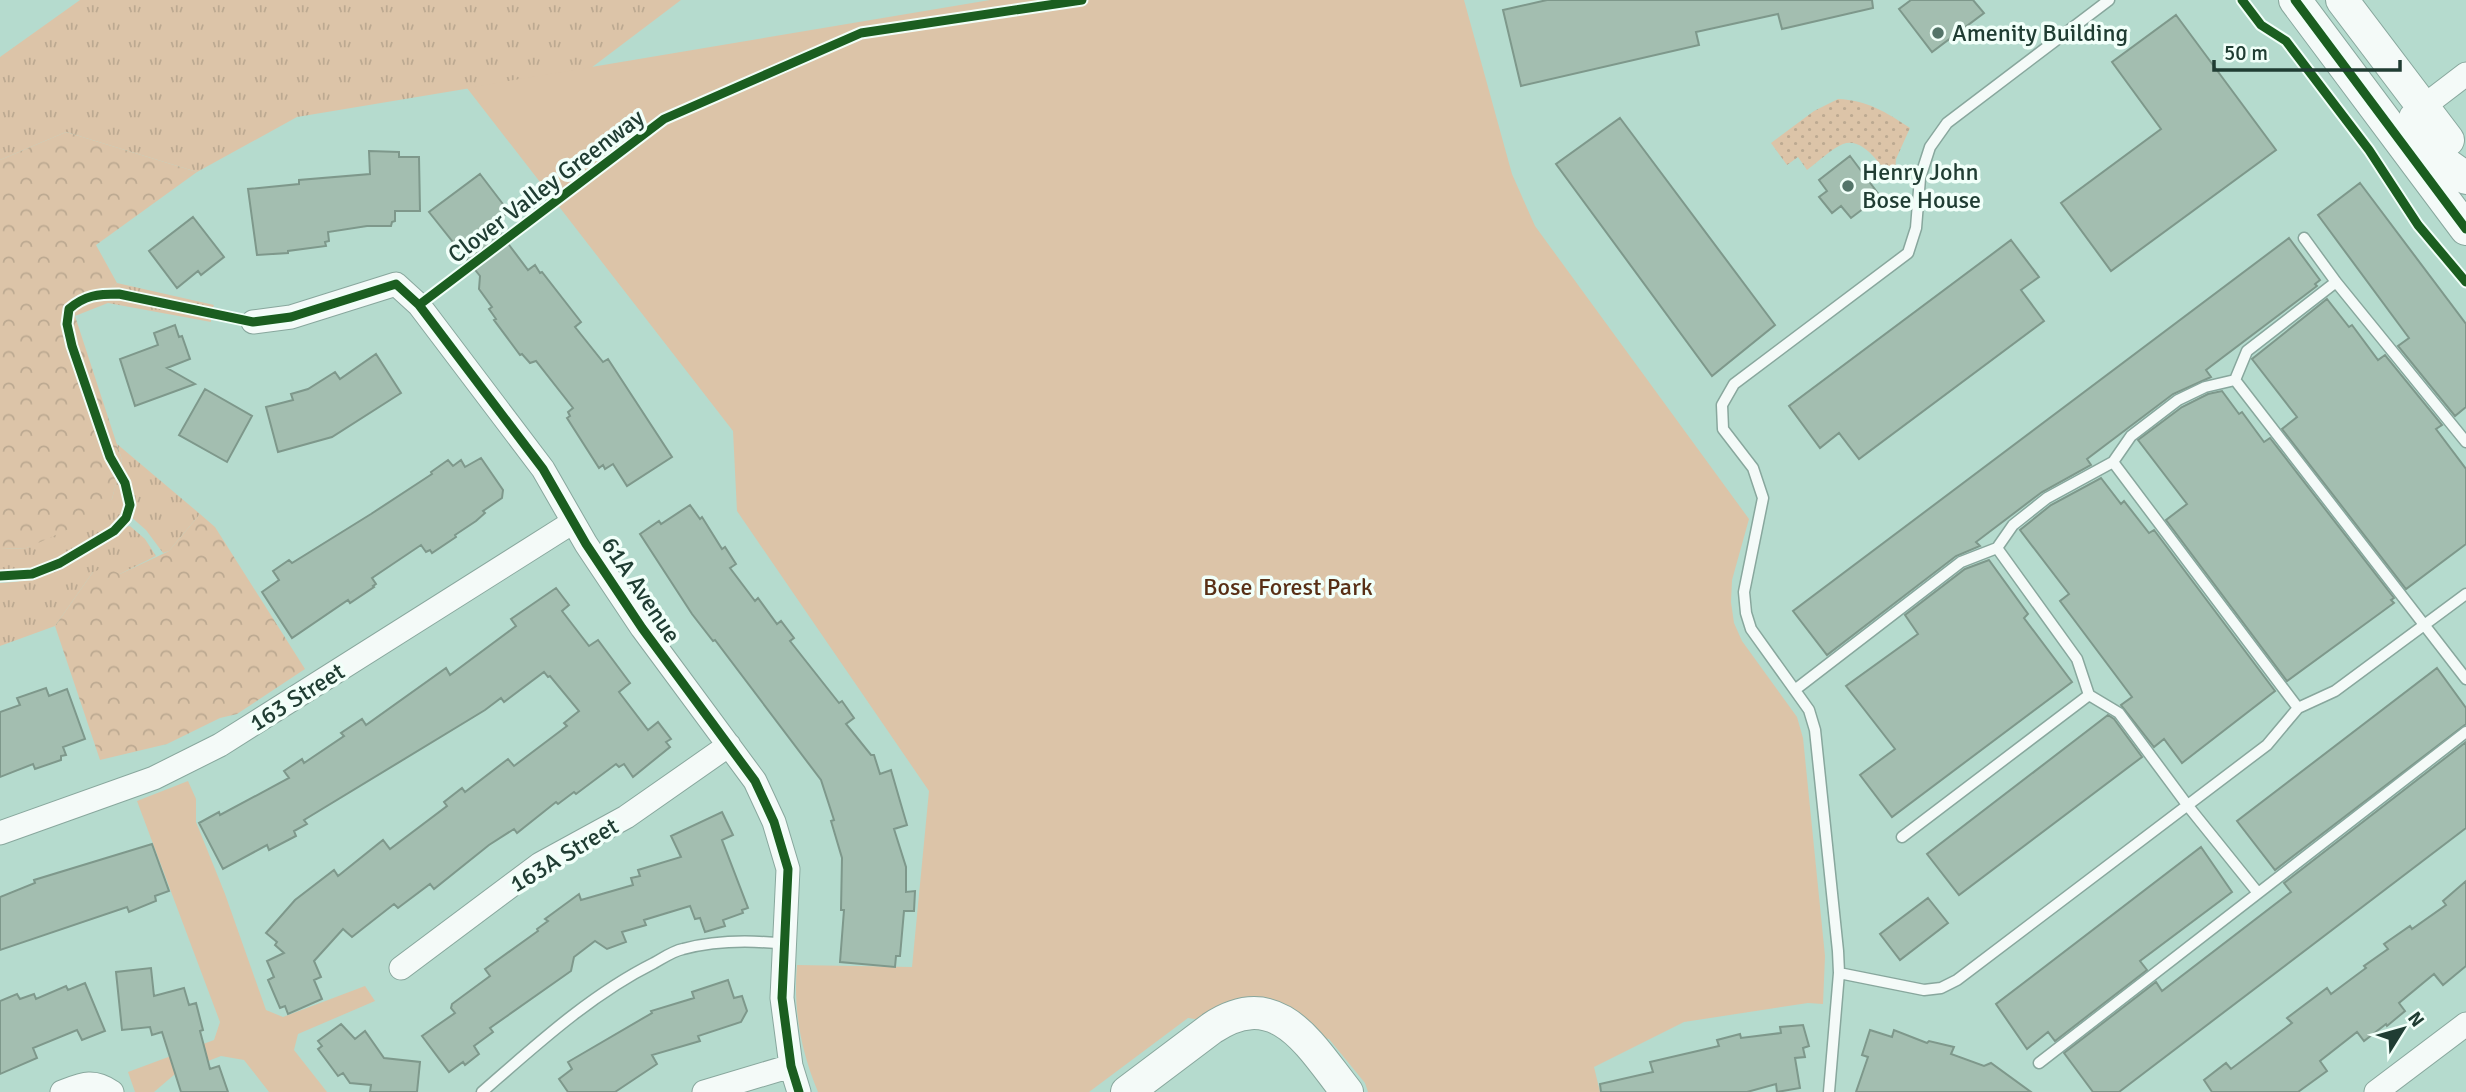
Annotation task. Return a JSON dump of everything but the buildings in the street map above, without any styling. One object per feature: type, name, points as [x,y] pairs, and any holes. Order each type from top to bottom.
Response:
[{"type":"main road","points":[[2295,0],[2466,229]]},
{"type":"main road","points":[[2320,0],[2416,112],[2466,164]]},
{"type":"main road","points":[[2342,0],[2416,112],[2442,161],[2466,178]]},
{"type":"main road","points":[[1127,1092],[1223,1020],[1246,1013],[1279,1018],[1300,1032],[1347,1092]]},
{"type":"street","points":[[2416,112],[2466,74]]},
{"type":"street","name":"61A Avenue","points":[[253,322],[291,317],[396,284],[419,305],[543,469],[573,522],[642,628],[755,782],[774,822],[788,869],[782,998],[791,1066],[799,1092]]},
{"type":"street","name":"163 Street","points":[[0,833],[154,778],[220,745],[573,522]]},
{"type":"street","name":"163A Street","points":[[401,968],[540,864],[626,817],[729,745]]},
{"type":"street","points":[[2376,1092],[2466,1024]]},
{"type":"street","points":[[704,1092],[791,1066]]},
{"type":"street","points":[[62,1092],[99,1083],[113,1092]]},
{"type":"lane","points":[[1829,1092],[1839,973],[1818,750],[1809,710],[1751,629],[1746,613],[1744,592],[1763,498],[1753,468],[1723,429],[1722,405],[1734,384],[1908,253],[1916,228],[1920,178],[1930,147],[1947,124],[2109,0]]},
{"type":"lane","points":[[2304,238],[2336,282],[2466,442]]},
{"type":"lane","points":[[2235,380],[2247,351],[2336,282]]},
{"type":"lane","points":[[1796,689],[1961,562],[1997,548],[2013,525],[2047,498],[2113,462],[2131,436],[2178,400],[2205,387],[2235,380]]},
{"type":"lane","points":[[2235,380],[2466,679]]},
{"type":"lane","points":[[2113,462],[2298,708]]},
{"type":"lane","points":[[1997,548],[2077,659],[2089,695],[2119,713],[2188,806],[2258,893]]},
{"type":"lane","points":[[1839,973],[1924,990],[1941,988],[1964,975],[2267,745],[2298,708],[2335,691],[2466,594]]},
{"type":"lane","points":[[1902,838],[2089,695]]},
{"type":"lane","points":[[2039,1063],[2466,732]]},
{"type":"lane","points":[[482,1092],[560,1025],[633,974],[680,949],[753,940],[785,944]]},
{"type":"green space","points":[[80,0],[681,0],[591,68],[297,117],[197,172],[66,132],[0,160],[0,57]]},
{"type":"green space","name":"Bose Forest Park","points":[[990,0],[1464,0],[1512,174],[1535,226],[1749,519],[1732,580],[1734,623],[1742,641],[1797,717],[1803,738],[1825,956],[1823,1004],[1808,1003],[1684,1022],[1594,1067],[1600,1092],[1368,1092],[1365,1083],[1329,1039],[1188,1018],[1089,1092],[818,1092],[800,1030],[796,998],[797,965],[912,967],[929,791],[737,511],[733,431],[467,88]]},
{"type":"green space","points":[[1838,99],[1876,108],[1910,128],[1896,159],[1894,182],[1872,155],[1858,145],[1851,143],[1838,146],[1807,170],[1798,157],[1787,165],[1771,143],[1814,111]]},
{"type":"green space","points":[[66,132],[197,172],[96,245],[117,283],[109,290],[90,292],[75,316],[122,460],[112,499],[80,524],[27,548],[0,549],[0,160]]},
{"type":"green space","points":[[117,283],[214,305],[212,309],[109,290]]},
{"type":"green space","points":[[119,296],[211,316],[211,322],[108,303],[75,316],[85,299]]},
{"type":"green space","points":[[117,444],[200,514],[169,551],[163,553],[146,530],[130,516],[133,499],[120,469],[122,460]]},
{"type":"green space","points":[[117,479],[125,503],[124,511],[119,520],[97,539],[38,566],[24,570],[0,571],[0,549],[27,548],[112,499]]},
{"type":"green space","points":[[200,514],[215,527],[305,669],[237,714],[220,718],[167,744],[100,760],[55,626],[93,572],[106,567],[120,574],[169,551]]},
{"type":"green space","points":[[130,526],[145,539],[156,556],[120,574],[93,572],[55,626],[0,646],[0,583],[34,578],[67,565]]},
{"type":"green space","points":[[188,781],[196,799],[196,822],[266,1010],[283,1017],[365,986],[375,1001],[298,1034],[294,1050],[327,1092],[269,1092],[244,1060],[221,1056],[175,1074],[154,1092],[135,1092],[128,1072],[214,1040],[220,1022],[137,801]]},
{"type":"cycle path","name":"Clover Valley Greenway","points":[[419,305],[664,119],[861,33],[1082,0]]},
{"type":"cycle path","points":[[2242,0],[2261,25],[2286,41],[2369,150],[2418,225],[2466,282]]},
{"type":"cycle path","points":[[2295,0],[2466,229]]},
{"type":"cycle path","points":[[0,576],[32,574],[60,563],[114,531],[126,518],[130,505],[125,483],[110,457],[72,346],[67,324],[69,309],[75,304],[92,296],[119,294],[253,322],[291,317],[396,284],[419,305],[543,469],[586,544],[642,628],[755,781],[774,822],[788,869],[782,998],[791,1066],[799,1092]]},
{"type":"place","name":"Amenity Building","points":[[1938,33]]},
{"type":"place","name":"Henry John Bose House","points":[[1848,186]]}]
